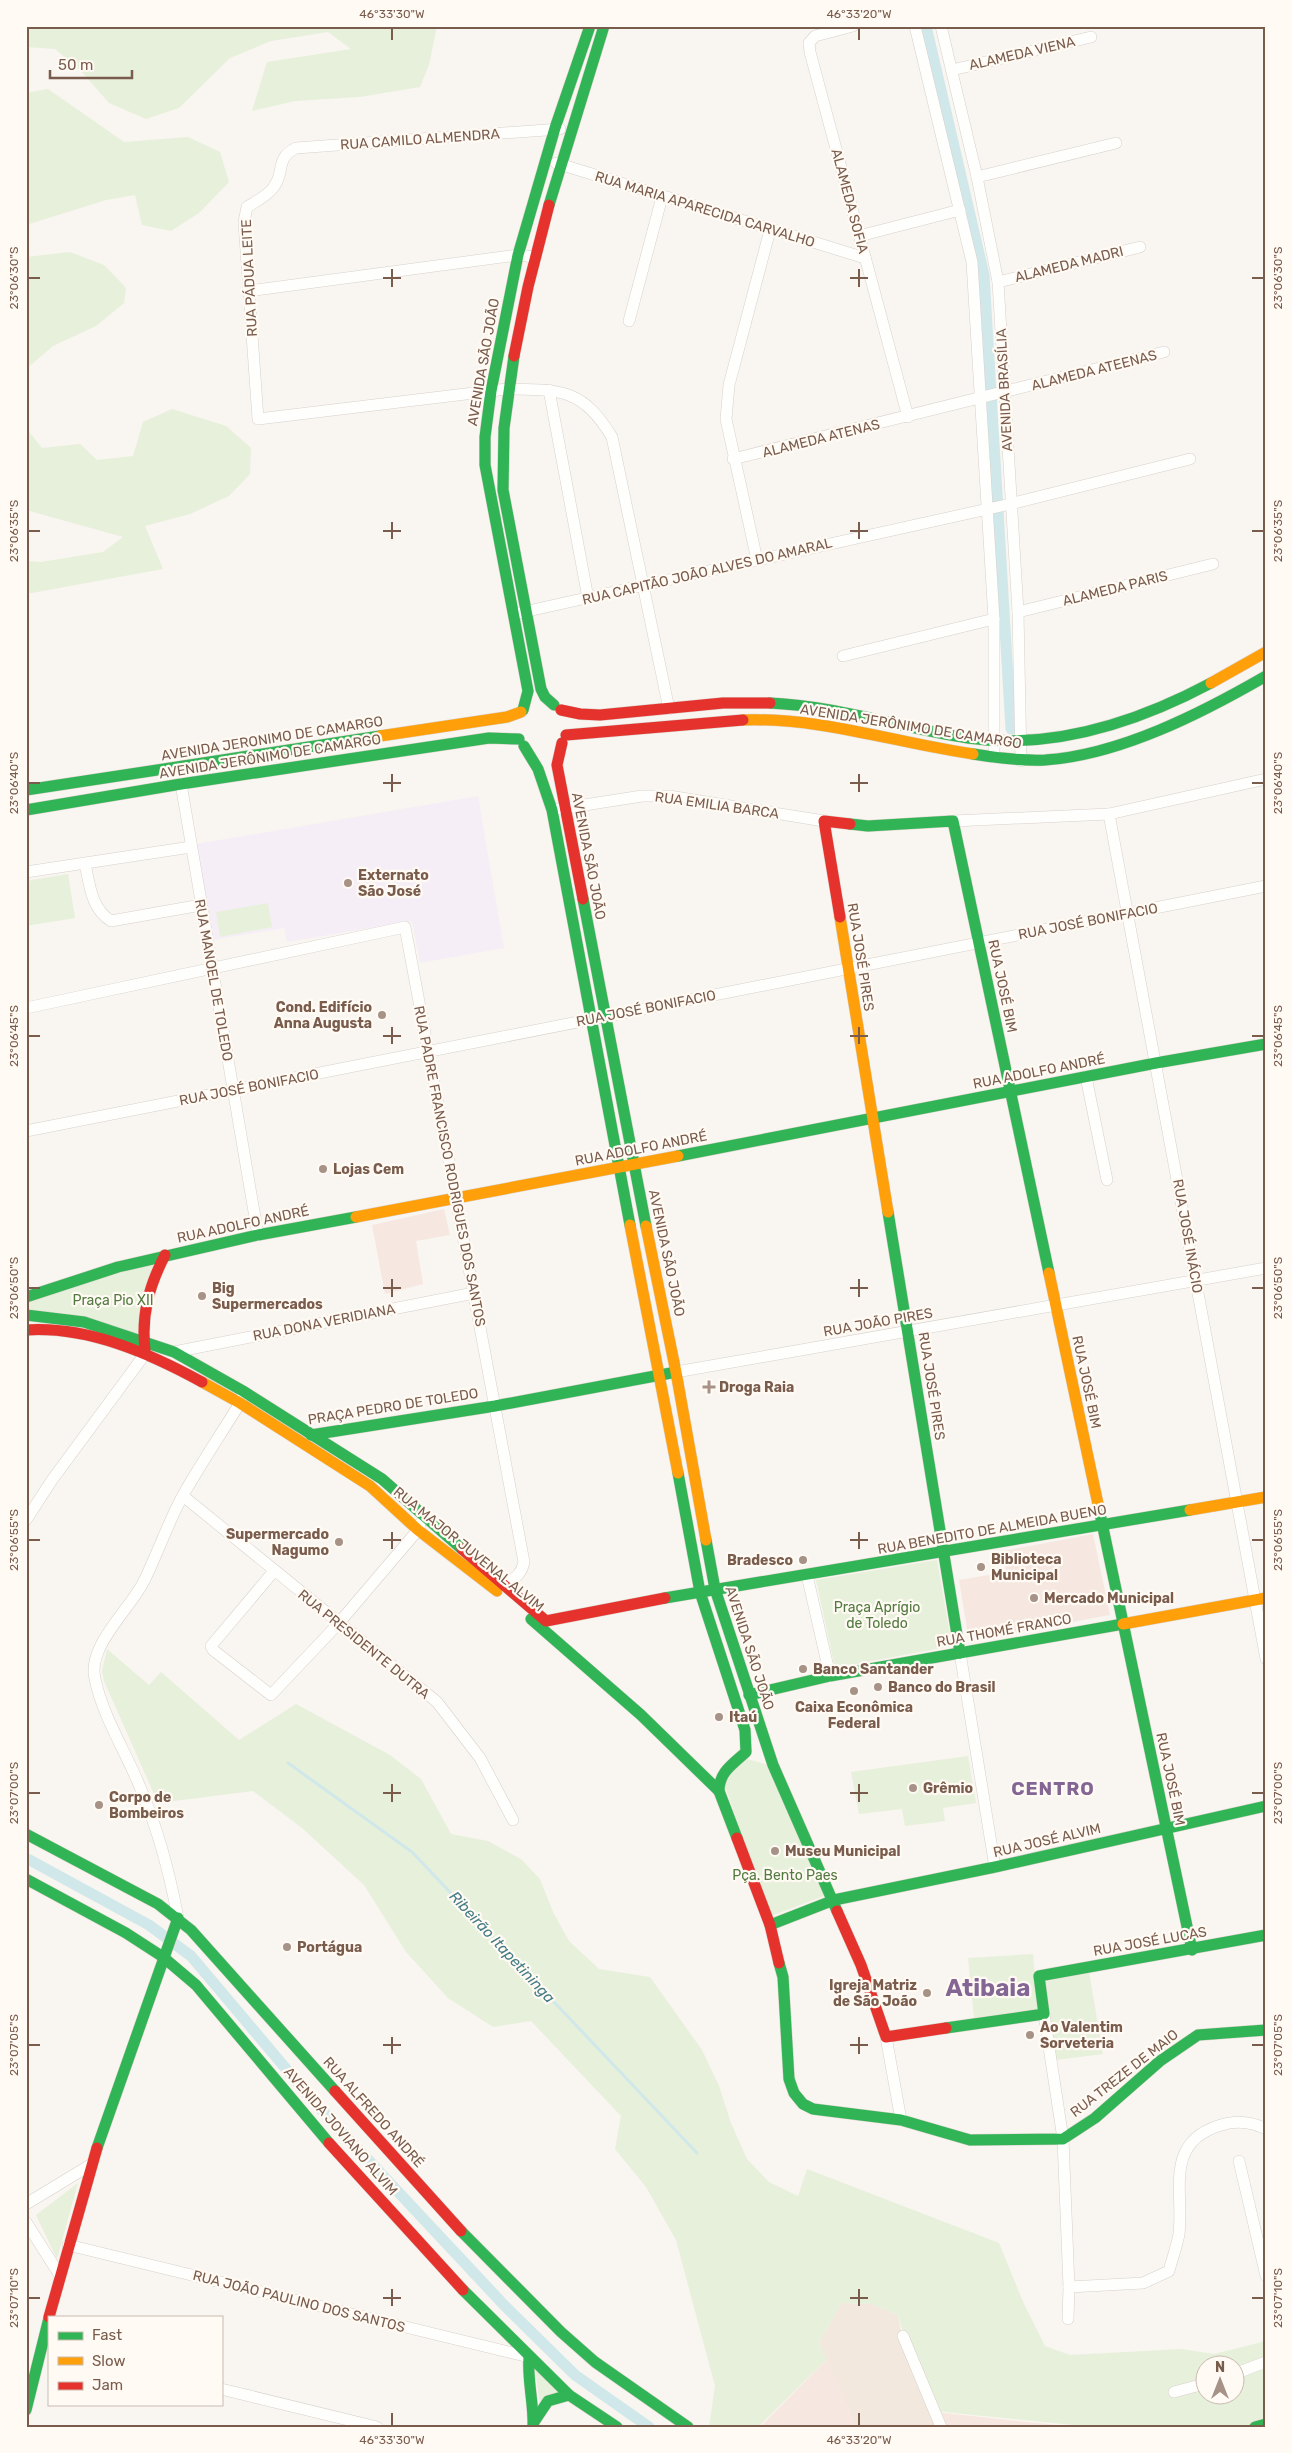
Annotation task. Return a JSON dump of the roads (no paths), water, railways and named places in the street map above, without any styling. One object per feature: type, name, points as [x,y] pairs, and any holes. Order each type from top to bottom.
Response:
[{"type":"main road","name":"AVENIDA SÃO JOÃO","points":[[522,711],[528,691],[485,465],[485,437],[491,391],[518,254],[555,128],[590,26]]},
{"type":"main road","name":"AVENIDA SÃO JOÃO","points":[[558,708],[545,697],[541,690],[503,490],[501,460],[507,389],[534,256],[604,26]]},
{"type":"main road","points":[[568,89],[583,93]]},
{"type":"main road","points":[[531,206],[547,211]]},
{"type":"main road","points":[[501,546],[514,543]]},
{"type":"main road","name":"AVENIDA JERÔNIMO DE CAMARGO","points":[[558,708],[583,715],[629,714],[742,702],[795,704],[994,741],[1020,741],[1094,730],[1147,714],[1216,682],[1266,652]]},
{"type":"main road","name":"AVENIDA JERÔNIMO DE CAMARGO","points":[[564,739],[724,722],[781,720],[838,727],[1021,761],[1066,757],[1119,743],[1188,718],[1236,695],[1266,676]]},
{"type":"main road","points":[[538,702],[558,708],[568,726],[564,739],[544,752],[522,743],[516,726],[522,711],[538,702]]},
{"type":"main road","name":"AVENIDA JERONIMO DE CAMARGO","points":[[26,790],[507,718],[522,711]]},
{"type":"main road","name":"AVENIDA JERÔNIMO DE CAMARGO","points":[[26,810],[181,784],[490,738],[522,743]]},
{"type":"main road","name":"AVENIDA SÃO JOÃO","points":[[564,739],[558,753],[557,765],[676,1372],[715,1590],[773,1764],[861,1965],[886,2037]]},
{"type":"main road","name":"AVENIDA SÃO JOÃO","points":[[522,743],[536,761],[552,810],[700,1592],[745,1730],[746,1752],[740,1757]]},
{"type":"main road","points":[[824,821],[868,826],[953,821]]},
{"type":"main road","name":"RUA JOSÉ PIRES","points":[[824,821],[960,1653]]},
{"type":"main road","name":"RUA JOSÉ BIM","points":[[953,821],[1192,1950]]},
{"type":"main road","points":[[560,855],[573,852]]},
{"type":"main road","name":"RUA ADOLFO ANDRÉ","points":[[26,1297],[118,1266],[258,1235],[1011,1093],[1156,1063],[1266,1044]]},
{"type":"main road","points":[[636,1249],[650,1246]]},
{"type":"main road","points":[[146,1354],[142,1322],[145,1301],[152,1278],[166,1255]]},
{"type":"main road","name":"RUA MAJOR JUVENAL ALVIM","points":[[26,1316],[44,1316],[84,1322],[143,1340],[174,1352],[316,1435],[382,1479],[422,1512],[500,1588],[648,1721],[719,1791]]},
{"type":"main road","name":"RUA MAJOR JUVENAL ALVIM","points":[[26,1330],[43,1329],[93,1336],[146,1354],[165,1362],[240,1403],[295,1436],[370,1486],[418,1530],[546,1621]]},
{"type":"main road","name":"RUA JOÃO PIRES","points":[[495,1406],[676,1372]]},
{"type":"main road","name":"PRAÇA PEDRO DE TOLEDO","points":[[295,1436],[316,1435],[495,1406]]},
{"type":"main road","points":[[672,1439],[688,1436]]},
{"type":"main road","name":"RUA BENEDITO DE ALMEIDA BUENO","points":[[546,1621],[700,1592],[1266,1497]]},
{"type":"main road","name":"RUA THOMÉ FRANCO","points":[[749,1695],[830,1676],[1260,1599]]},
{"type":"main road","points":[[558,1641],[557,1627],[568,1618]]},
{"type":"main road","points":[[773,1764],[762,1760],[740,1757],[726,1769],[720,1778],[719,1791],[770,1925],[783,1977],[789,2079],[798,2099],[813,2109],[901,2120],[970,2140],[1063,2139]]},
{"type":"main road","name":"RUA JOSÉ ALVIM","points":[[770,1925],[834,1900],[995,1867],[1266,1806]]},
{"type":"main road","name":"RUA ALFREDO ANDRÉ","points":[[26,1834],[128,1887],[177,1923],[222,1963],[458,2228],[561,2332],[595,2362],[688,2427]]},
{"type":"main road","name":"AVENIDA JOVIANO ALVIM","points":[[26,1879],[144,1945],[165,1952],[196,1985],[340,2156],[465,2292],[569,2395],[617,2427]]},
{"type":"main road","points":[[49,2316],[59,2274],[92,2164],[165,1952],[177,1923]]},
{"type":"main road","name":"RUA JOSÉ LUCAS","points":[[1044,2014],[1039,1976],[1192,1950],[1266,1935]]},
{"type":"main road","points":[[144,1945],[151,1954],[157,1976]]},
{"type":"main road","points":[[157,1976],[172,1971],[183,1973]]},
{"type":"main road","points":[[886,2037],[1044,2014]]},
{"type":"main road","name":"RUA TREZE DE MAIO","points":[[1063,2139],[1095,2118],[1160,2061],[1198,2035],[1266,2030]]},
{"type":"main road","points":[[26,2410],[46,2346],[48,2327]]},
{"type":"main road","points":[[529,2357],[528,2368],[534,2405],[533,2424]]},
{"type":"main road","points":[[533,2424],[548,2401],[569,2395]]},
{"type":"main road","points":[[1255,2427],[1266,2424]]},
{"type":"street","name":"ALAMEDA SOFIA","points":[[853,26],[815,36],[809,43],[810,52],[908,417]]},
{"type":"street","name":"AVENIDA BRASÍLIA","points":[[915,26],[972,262],[983,399],[994,619],[994,757]]},
{"type":"street","name":"AVENIDA BRASÍLIA","points":[[941,26],[977,176],[998,282],[1001,394],[1008,505],[1018,612],[1021,761]]},
{"type":"street","name":"ALAMEDA VIENA","points":[[952,70],[1092,37]]},
{"type":"street","name":"RUA CAMILO ALMENDRA","points":[[286,153],[296,148],[555,128],[571,131]]},
{"type":"street","points":[[977,176],[1116,143]]},
{"type":"street","name":"RUA PÁDUA LEITE","points":[[286,153],[281,161],[280,174],[273,188],[247,207],[244,222],[258,419],[491,391]]},
{"type":"street","name":"RUA MARIA APARECIDA CARVALHO","points":[[545,160],[865,258]]},
{"type":"street","points":[[629,321],[662,197]]},
{"type":"street","points":[[859,236],[960,210]]},
{"type":"street","points":[[757,560],[733,459],[726,419],[729,385],[770,230]]},
{"type":"street","name":"ALAMEDA MADRI","points":[[998,282],[1140,247]]},
{"type":"street","points":[[248,291],[518,254],[534,256]]},
{"type":"street","name":"ALAMEDA ATEENAS","points":[[908,417],[1164,352]]},
{"type":"street","points":[[491,391],[507,389],[549,390],[579,399],[598,415],[612,437],[669,709]]},
{"type":"street","points":[[549,390],[588,598]]},
{"type":"street","name":"ALAMEDA ATENAS","points":[[733,459],[908,417]]},
{"type":"street","name":"RUA CAPITÃO JOÃO ALVES DO AMARAL","points":[[514,614],[1008,505],[1190,459]]},
{"type":"street","name":"ALAMEDA PARIS","points":[[1018,612],[1213,564]]},
{"type":"street","points":[[843,656],[994,619]]},
{"type":"street","points":[[953,821],[1109,814],[1266,778]]},
{"type":"street","name":"RUA MANOEL DE TOLEDO","points":[[181,784],[190,847],[258,1235]]},
{"type":"street","name":"RUA EMILIA BARCA","points":[[552,810],[642,796],[669,796],[824,821]]},
{"type":"street","name":"RUA JOSÉ INÁCIO","points":[[1109,814],[1237,1502],[1260,1599],[1266,1659]]},
{"type":"street","points":[[26,872],[190,847]]},
{"type":"street","points":[[85,864],[94,905],[101,915],[111,921],[201,905]]},
{"type":"street","name":"RUA JOSÉ BONIFACIO","points":[[26,1131],[1266,886]]},
{"type":"street","name":"RUA PADRE FRANCISCO RODRIGUES DOS SANTOS","points":[[211,967],[405,927],[524,1562],[522,1572],[500,1588]]},
{"type":"street","points":[[26,1008],[211,967]]},
{"type":"street","points":[[1086,1077],[1107,1180]]},
{"type":"street","name":"RUA JOÃO PIRES","points":[[676,1372],[1266,1268]]},
{"type":"street","name":"RUA DONA VERIDIANA","points":[[174,1352],[474,1293]]},
{"type":"street","points":[[26,1520],[52,1480],[146,1354]]},
{"type":"street","points":[[177,1923],[171,1880],[141,1788],[110,1722],[94,1678],[94,1662],[111,1629],[126,1611],[142,1584],[183,1496],[240,1403],[243,1391]]},
{"type":"street","name":"RUA PRESIDENTE DUTRA","points":[[183,1496],[338,1624],[437,1702],[480,1758],[513,1820]]},
{"type":"street","points":[[274,1571],[211,1646],[213,1650],[271,1695],[338,1624],[418,1530],[422,1512]]},
{"type":"street","points":[[807,1575],[830,1676]]},
{"type":"street","name":"RUA JOSÉ PIRES","points":[[960,1653],[995,1867]]},
{"type":"street","points":[[1044,2014],[1063,2139],[1069,2287],[1068,2319]]},
{"type":"street","points":[[886,2037],[901,2120]]},
{"type":"street","points":[[1069,2287],[1143,2283],[1169,2271],[1179,2234],[1180,2167],[1184,2152],[1195,2139],[1212,2128],[1230,2122],[1254,2123],[1266,2129]]},
{"type":"street","points":[[1239,2161],[1266,2276]]},
{"type":"street","points":[[26,2204],[92,2164]]},
{"type":"street","points":[[26,2222],[59,2274]]},
{"type":"street","name":"RUA JOÃO PAULINO DOS SANTOS","points":[[68,2245],[529,2357]]},
{"type":"street","points":[[903,2336],[941,2427]]},
{"type":"street","points":[[1244,2370],[1266,2362]]},
{"type":"street","points":[[1174,2392],[1194,2387]]},
{"type":"street","points":[[222,2389],[377,2427]]},
{"type":"waterway","points":[[926,26],[984,275],[1011,729]]},
{"type":"waterway","name":"Ribeirão Itapetininga","points":[[288,1763],[412,1852],[697,2153]]},
{"type":"waterway","points":[[26,1858],[149,1925],[191,1956],[315,2103],[503,2304],[575,2375],[649,2427]]},
{"type":"place","name":"Externato São José","points":[[348,883]]},
{"type":"place","name":"Cond. Edifício Anna Augusta","points":[[382,1015]]},
{"type":"place","name":"Lojas Cem","points":[[323,1169]]},
{"type":"place","name":"Big Supermercados","points":[[202,1296]]},
{"type":"place","name":"Droga Raia","points":[[709,1387]]},
{"type":"place","name":"Supermercado Nagumo","points":[[339,1542]]},
{"type":"place","name":"Bradesco","points":[[803,1560]]},
{"type":"place","name":"Biblioteca Municipal","points":[[981,1567]]},
{"type":"place","name":"Mercado Municipal","points":[[1034,1598]]},
{"type":"place","name":"Banco Santander","points":[[803,1669]]},
{"type":"place","name":"Banco do Brasil","points":[[878,1687]]},
{"type":"place","name":"Caixa Econômica Federal","points":[[854,1691]]},
{"type":"place","name":"Itaú","points":[[719,1717]]},
{"type":"place","name":"Grêmio","points":[[913,1788]]},
{"type":"place","name":"Corpo de Bombeiros","points":[[99,1805]]},
{"type":"place","name":"Museu Municipal","points":[[775,1851]]},
{"type":"place","name":"Portágua","points":[[287,1947]]},
{"type":"place","name":"Igreja Matriz de São João","points":[[927,1993]]},
{"type":"place","name":"Ao Valentim Sorveteria","points":[[1030,2035]]},
{"type":"district","name":"CENTRO","points":[[1053,1788]]},
{"type":"district","name":"Atibaia","points":[[988,1988]]},
{"type":"park label","name":"Praça Pio XII","points":[[113,1300]]},
{"type":"park label","name":"Praça Aprígio de Toledo","points":[[877,1615]]},
{"type":"park label","name":"Pça. Bento Paes","points":[[785,1875]]}]
